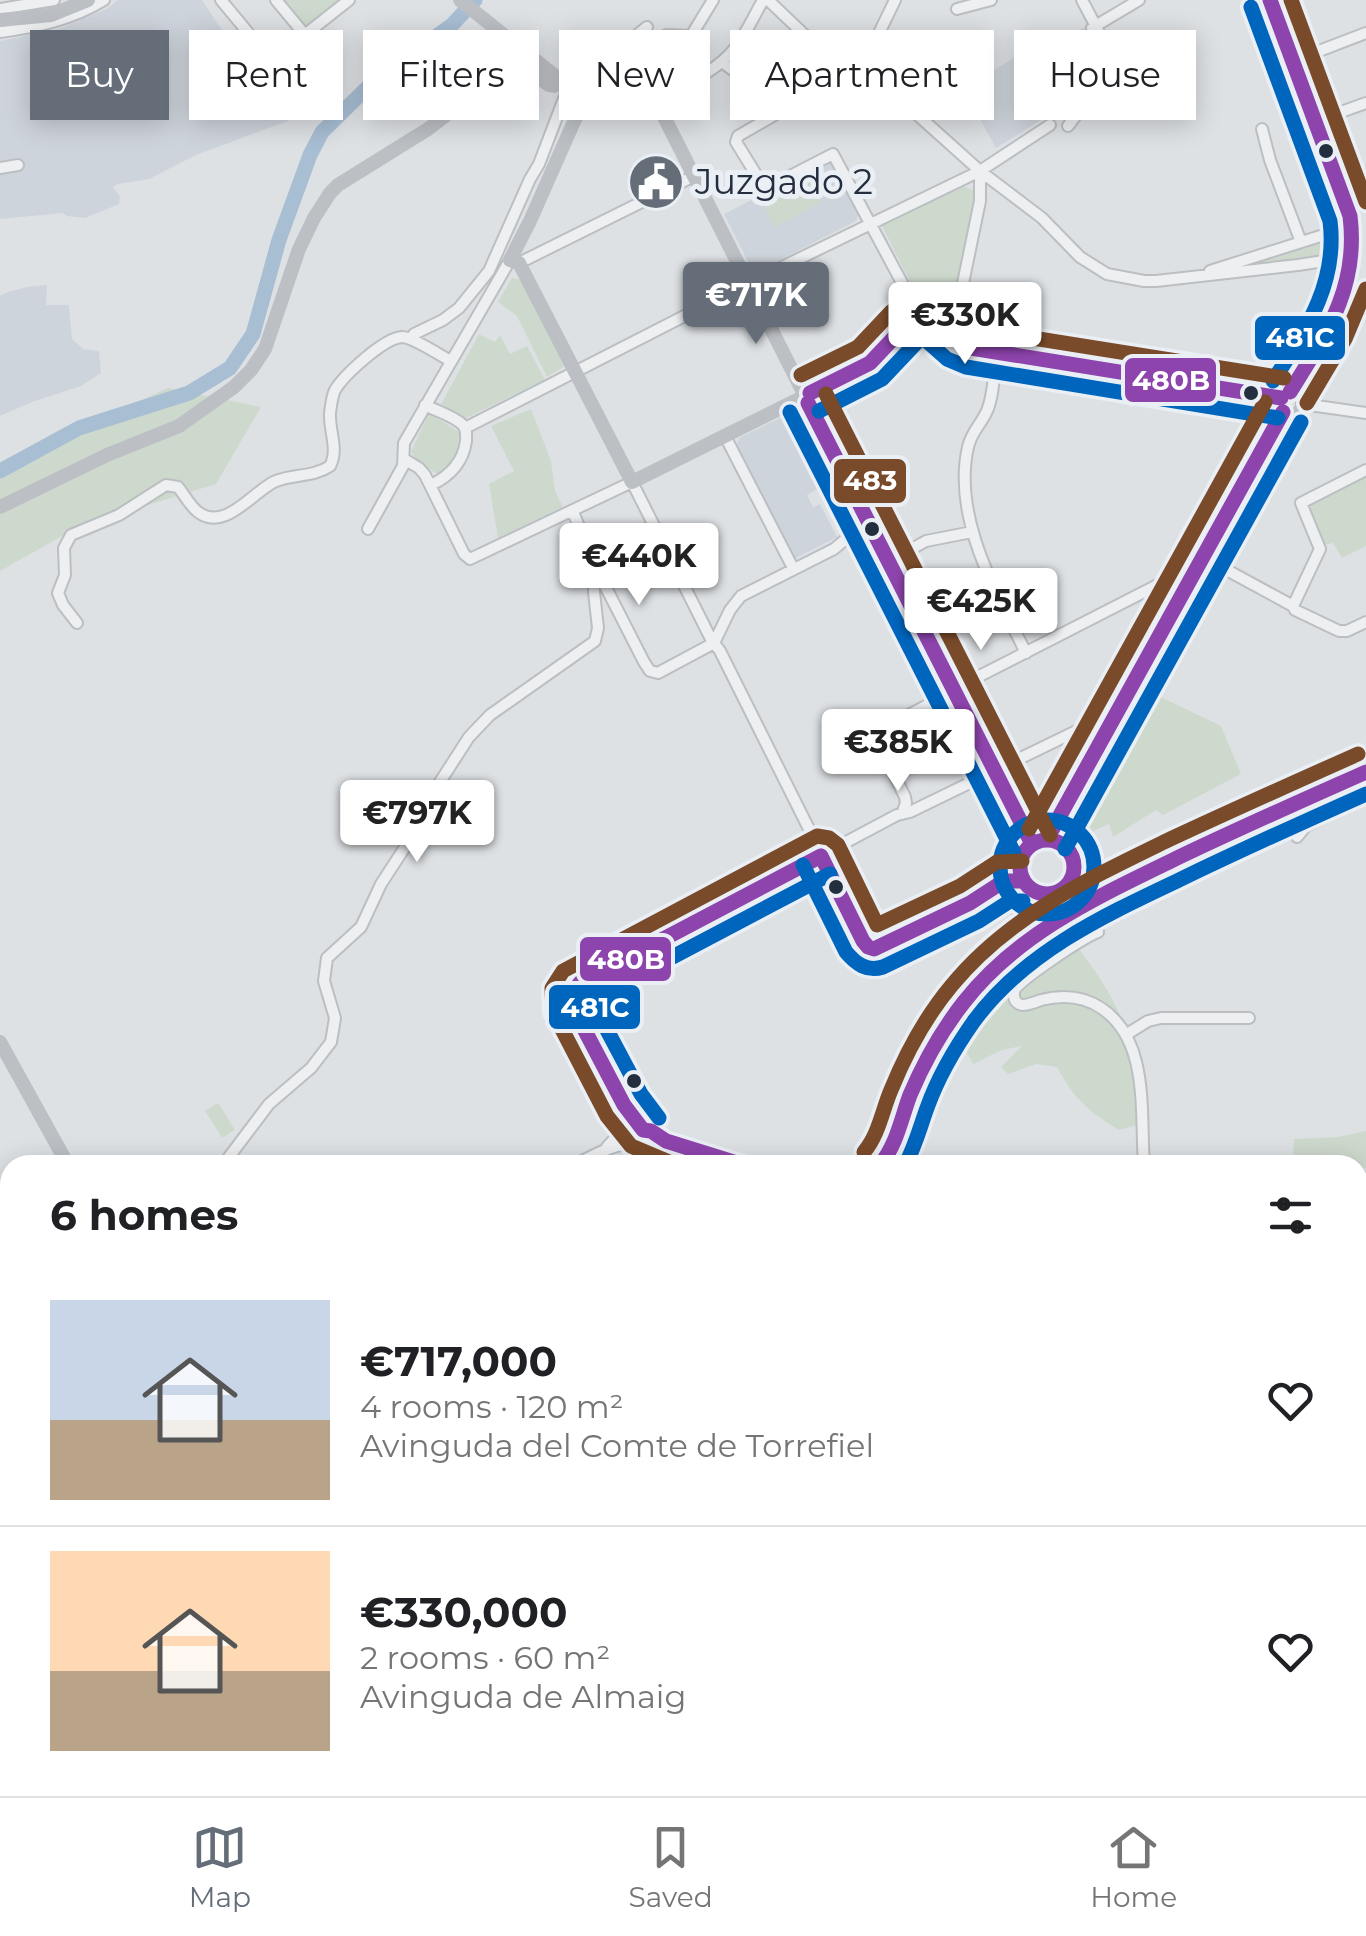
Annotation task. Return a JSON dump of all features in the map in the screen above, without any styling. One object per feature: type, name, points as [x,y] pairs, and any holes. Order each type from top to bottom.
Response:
[{"type":"main road","points":[[956,1012],[983,978],[1052,921],[1202,846],[1366,772]]},
{"type":"main road","points":[[912,1155],[911,1131],[924,1094],[964,1021],[983,994],[1019,958],[1062,926],[1366,772]]},
{"type":"main road","points":[[1074,871],[1088,877],[1117,876],[1202,846]]},
{"type":"main road","points":[[887,1155],[917,1081],[956,1012],[1020,922],[1021,883]]},
{"type":"street","points":[[4,22],[54,0]]},
{"type":"street","points":[[4,22],[68,0],[92,2]]},
{"type":"street","points":[[220,0],[245,30]]},
{"type":"street","points":[[276,0],[301,30]]},
{"type":"street","points":[[311,30],[349,0]]},
{"type":"street","points":[[460,0],[559,80]]},
{"type":"street","points":[[696,30],[714,0]]},
{"type":"street","points":[[710,69],[737,46],[766,0],[799,30]]},
{"type":"street","points":[[880,30],[895,0]]},
{"type":"street","points":[[957,9],[991,0]]},
{"type":"street","points":[[1068,126],[1073,117],[1107,93],[1120,72],[1082,0]]},
{"type":"street","points":[[1094,27],[1139,0]]},
{"type":"street","points":[[1021,883],[1020,865],[1040,839],[1114,716],[1338,308],[1348,279],[1355,224],[1270,0]]},
{"type":"street","points":[[4,22],[51,15],[92,2]]},
{"type":"street","points":[[1293,61],[1366,33]]},
{"type":"street","points":[[722,62],[730,68]]},
{"type":"street","points":[[0,507],[107,455],[179,426],[234,387],[265,348],[299,248],[323,202],[338,185],[428,129],[512,64],[520,65],[549,85],[559,86]]},
{"type":"street","points":[[410,339],[460,308],[489,271],[539,164],[559,103]]},
{"type":"street","points":[[1316,121],[1366,103]]},
{"type":"street","points":[[368,529],[403,466],[404,443],[514,262],[575,120]]},
{"type":"street","points":[[514,262],[576,372],[868,947],[874,949],[1021,883],[1048,894],[1065,887],[1074,871],[1069,851],[1040,839],[995,770],[666,120]]},
{"type":"street","points":[[766,120],[735,138],[763,188],[768,189],[833,154],[914,306],[963,346],[1285,401],[1294,415],[1302,404],[1366,413]]},
{"type":"street","points":[[921,120],[980,171],[1026,204],[1073,251],[1108,274],[1148,282],[1318,262],[1353,253]]},
{"type":"street","points":[[465,428],[980,171],[1050,125]]},
{"type":"street","points":[[1262,129],[1301,242]]},
{"type":"street","points":[[0,168],[18,165]]},
{"type":"street","points":[[954,339],[980,201],[980,171]]},
{"type":"street","points":[[514,262],[694,176]]},
{"type":"street","points":[[958,182],[970,181],[981,187]]},
{"type":"street","points":[[1185,278],[1355,224]]},
{"type":"street","points":[[404,459],[419,468],[431,485],[470,560],[870,363],[904,327],[927,315],[958,315]]},
{"type":"street","points":[[78,623],[63,606],[58,593],[65,576],[64,548],[74,533],[119,515],[166,485],[178,487],[200,514],[235,512],[272,483],[326,469],[334,458],[330,422],[336,390],[376,350],[406,337],[451,361]]},
{"type":"street","points":[[996,352],[988,408],[970,439],[966,491],[978,554],[1026,653]]},
{"type":"street","points":[[425,405],[465,428],[460,461],[451,473],[431,485]]},
{"type":"street","points":[[726,436],[793,568]]},
{"type":"street","points":[[1293,606],[1320,549],[1301,506],[1306,499],[1366,470]]},
{"type":"street","points":[[573,512],[595,566],[648,669],[654,672],[714,643],[738,599],[834,549],[870,522]]},
{"type":"street","points":[[890,561],[926,541],[972,532]]},
{"type":"street","points":[[1200,558],[1339,631],[1366,622]]},
{"type":"street","points":[[902,814],[905,796],[876,736],[880,730],[954,688],[1177,576],[1200,558]]},
{"type":"street","points":[[230,1155],[268,1104],[328,1049],[335,1026],[324,981],[328,958],[360,927],[430,798],[469,737],[490,714],[595,641],[595,566]]},
{"type":"street","points":[[641,1130],[572,1006],[573,990],[580,983],[902,814],[1102,718],[1114,716]]},
{"type":"street","points":[[1297,836],[1306,826],[1366,796]]},
{"type":"street","points":[[1098,932],[1024,980],[1014,990],[1015,999],[1023,1005],[1058,998],[1082,999],[1105,1011],[1127,1034],[1137,1068],[1143,1155]]},
{"type":"street","points":[[1127,1034],[1160,1018],[1249,1018]]},
{"type":"street","points":[[0,1042],[62,1155]]},
{"type":"street","points":[[623,1133],[624,1105]]},
{"type":"street","points":[[593,1155],[623,1133],[630,1120],[641,1130],[651,1131],[666,1141],[710,1155]]},
{"type":"street","points":[[623,1133],[636,1143],[641,1130]]},
{"type":"shaded area","points":[[118,0],[202,0],[222,30],[189,30],[189,120],[288,121],[196,155],[149,179],[118,184],[113,187],[120,197],[119,204],[85,218],[63,213],[0,219],[0,41],[30,35],[30,120],[169,120],[169,30],[54,30],[106,9]]},
{"type":"shaded area","points":[[283,0],[339,0],[306,28]]},
{"type":"shaded area","points":[[1014,58],[1014,120],[1041,120],[996,148],[981,120],[994,120],[994,70]]},
{"type":"shaded area","points":[[830,160],[858,215],[856,221],[758,271],[752,270],[724,214]]},
{"type":"shaded area","points":[[810,179],[822,202],[774,227],[763,203]]},
{"type":"shaded area","points":[[963,186],[973,190],[975,200],[952,307],[948,310],[922,306],[882,226]]},
{"type":"shaded area","points":[[1343,235],[1347,238],[1346,250],[1329,256],[1250,264]]},
{"type":"shaded area","points":[[512,278],[522,280],[565,366],[547,377],[517,316],[498,302]]},
{"type":"shaded area","points":[[47,285],[46,305],[69,305],[72,339],[83,349],[99,351],[101,373],[81,386],[0,416],[0,296]]},
{"type":"shaded area","points":[[479,334],[495,342],[500,335],[510,354],[527,346],[545,380],[464,419],[440,406]]},
{"type":"shaded area","points":[[168,388],[261,407],[216,484],[80,526],[0,571],[0,465]]},
{"type":"shaded area","points":[[531,409],[563,507],[498,538],[489,484],[514,471],[491,426]]},
{"type":"shaded area","points":[[796,410],[803,411],[837,479],[807,495],[813,507],[820,504],[837,537],[794,559],[737,444],[739,438]]},
{"type":"shaded area","points":[[429,413],[459,432],[454,456],[437,474],[411,452]]},
{"type":"shaded area","points":[[1366,474],[1366,546],[1342,558],[1333,543],[1324,545],[1308,502]]},
{"type":"shaded area","points":[[1138,686],[1221,726],[1241,774],[1163,815],[1156,810],[1113,837],[1109,824],[1084,835],[1077,825],[1075,809]]},
{"type":"shaded area","points":[[1067,935],[1100,979],[1121,1020],[1131,1065],[1137,1125],[1119,1130],[1099,1117],[1076,1096],[1057,1067],[1036,1064],[1008,1074],[1001,1067],[1022,1046],[1002,1050],[973,1064],[962,1044],[1001,990]]},
{"type":"shaded area","points":[[218,1103],[235,1130],[222,1138],[205,1111]]},
{"type":"shaded area","points":[[1366,1131],[1366,1155],[1293,1155],[1294,1139]]},
{"type":"waterway","points":[[0,471],[79,428],[189,393],[230,368],[253,334],[279,240],[322,132],[376,79],[452,25],[475,0]]},
{"type":"transit line","name":"480B","points":[[1270,0],[1350,216],[1349,266],[1337,309],[1290,392]]},
{"type":"transit line","name":"483","points":[[1291,0],[1366,202]]},
{"type":"transit line","name":"481C","points":[[1251,7],[1330,221],[1329,266],[1324,286],[1307,325],[1273,381]]},
{"type":"transit line","name":"483","points":[[1307,403],[1345,339],[1366,289]]},
{"type":"transit line","name":"483","points":[[924,295],[940,300],[976,329],[1284,378]]},
{"type":"transit line","name":"483","points":[[801,375],[858,347],[891,312],[911,298]]},
{"type":"transit line","name":"480B","points":[[922,315],[971,348],[1281,398]]},
{"type":"transit line","name":"480B","points":[[810,393],[870,363],[904,327],[922,315]]},
{"type":"transit line","name":"481C","points":[[819,411],[882,379],[917,342],[933,332]]},
{"type":"transit line","name":"481C","points":[[920,335],[947,359],[966,367],[1278,418]]},
{"type":"transit line","name":"483","points":[[826,394],[1050,835]]},
{"type":"transit line","name":"483","points":[[1029,829],[1265,402]]},
{"type":"transit line","name":"480B","points":[[808,403],[1032,844]]},
{"type":"transit line","name":"481C","points":[[790,412],[1014,853]]},
{"type":"transit line","name":"480B","points":[[1047,839],[1283,412]]},
{"type":"transit line","name":"481C","points":[[1065,849],[1301,422]]},
{"type":"transit line","name":"483","points":[[864,1152],[925,1022],[952,985],[998,939],[1050,902],[1106,871],[1358,754]]},
{"type":"transit line","name":"480B","points":[[887,1155],[927,1058],[964,1002],[1008,956],[1059,920],[1114,889],[1366,772]]},
{"type":"transit line","name":"481C","points":[[910,1155],[931,1096],[974,1021],[994,997],[1041,956],[1122,908],[1366,794]]},
{"type":"transit line","name":"481C","points":[[1047,820],[1065,823],[1080,834],[1091,849],[1094,867],[1091,885],[1080,900],[1065,911],[1047,914],[1029,911],[1014,900],[1003,885],[1000,867],[1003,849],[1014,834],[1029,823],[1047,820]]},
{"type":"transit line","name":"483","points":[[652,1155],[631,1146],[607,1116],[553,1012],[552,988],[563,971],[817,836],[838,845],[877,925],[960,886],[997,862],[1022,861]]},
{"type":"transit line","name":"480B","points":[[1047,840],[1066,848],[1074,867],[1066,886],[1047,894],[1028,886],[1020,867],[1028,848],[1047,840]]},
{"type":"transit line","name":"480B","points":[[821,856],[863,941],[874,949],[970,903],[1004,881],[1023,881]]},
{"type":"transit line","name":"480B","points":[[643,1130],[624,1105],[572,1006],[572,993],[580,983],[821,856]]},
{"type":"transit line","name":"481C","points":[[803,865],[846,952],[867,968],[883,967],[979,921],[1010,901],[1023,901]]},
{"type":"transit line","name":"481C","points":[[659,1118],[641,1094],[591,1000],[830,874]]},
{"type":"transit line","name":"480B","points":[[643,1130],[711,1155]]},
{"type":"place","name":"Juzgado 2","points":[[656,182]]}]
